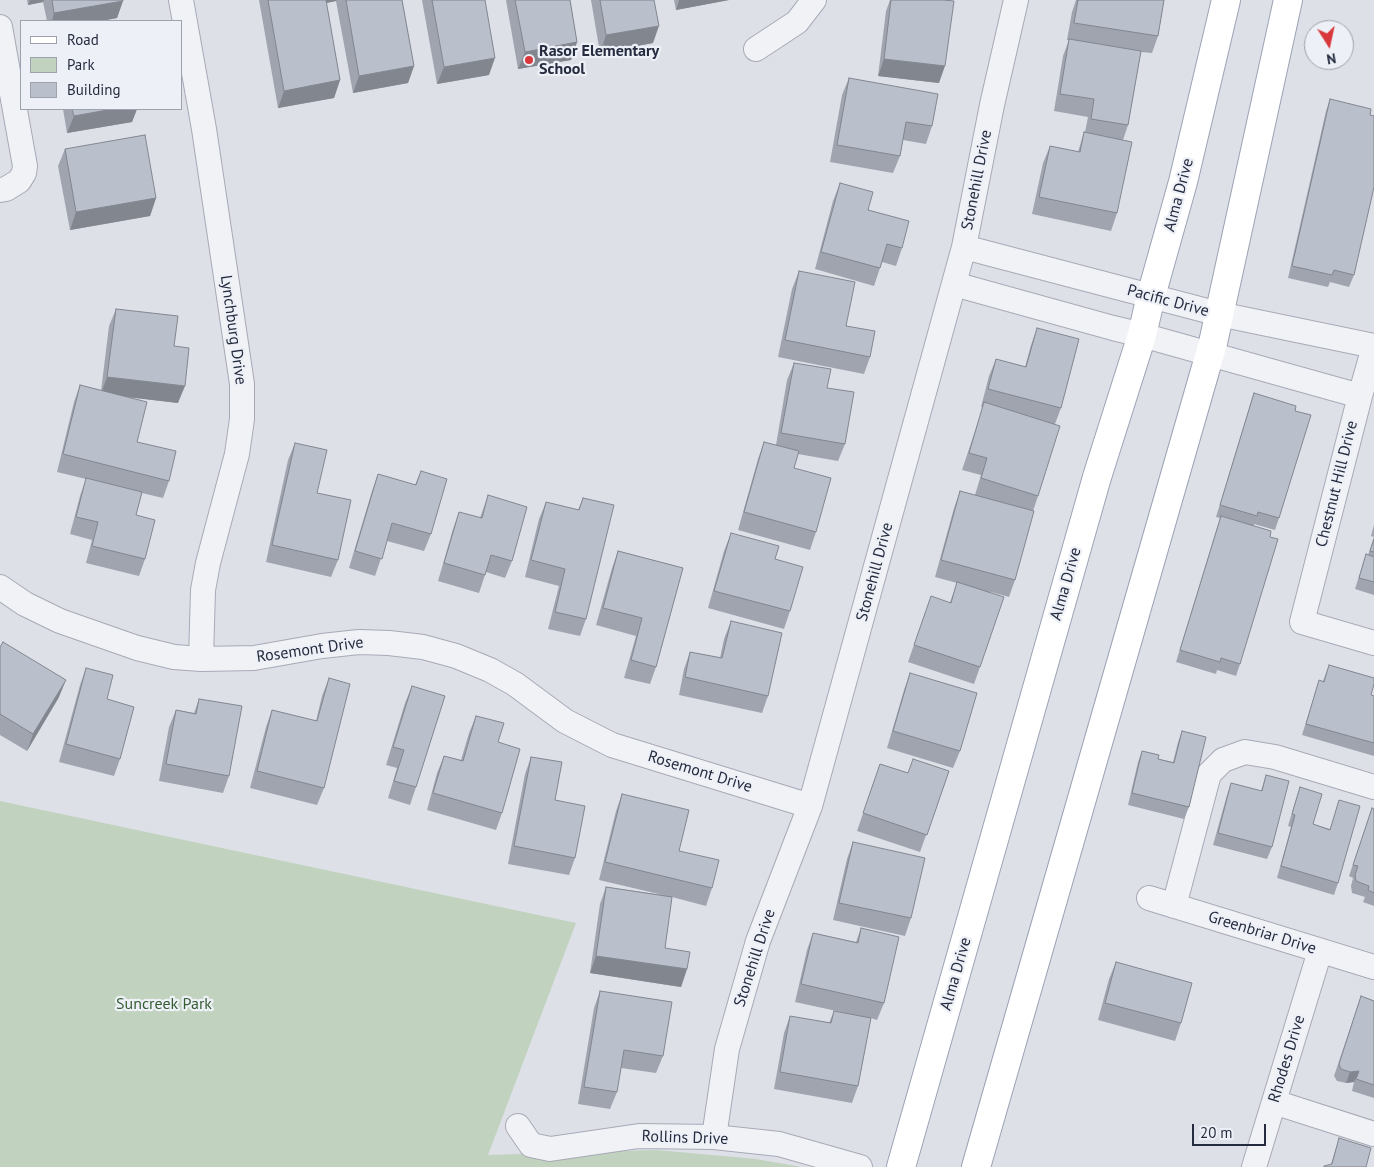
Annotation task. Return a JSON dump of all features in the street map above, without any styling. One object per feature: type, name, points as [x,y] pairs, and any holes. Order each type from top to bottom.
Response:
[{"type":"main road","name":"Alma Drive","points":[[901,1167],[1094,486],[1142,335],[1183,182],[1226,0]]},
{"type":"main road","points":[[976,1167],[1210,354],[1288,0]]},
{"type":"street","name":"Lynchburg Drive","points":[[181,0],[204,129],[242,384],[242,419],[237,454],[208,563],[203,590],[201,659]]},
{"type":"street","points":[[756,48],[797,22],[814,0]]},
{"type":"street","name":"Stonehill Drive","points":[[714,1137],[727,1049],[755,950],[810,806],[964,247],[992,105],[1016,0]]},
{"type":"street","points":[[0,28],[25,166],[24,173],[19,181],[6,189],[0,190]]},
{"type":"street","name":"Pacific Drive","points":[[964,247],[1219,314],[1374,346]]},
{"type":"street","points":[[954,284],[1360,396]]},
{"type":"street","name":"Chestnut Hill Drive","points":[[1374,346],[1302,622],[1374,643]]},
{"type":"street","name":"Rosemont Drive","points":[[0,587],[24,604],[60,621],[137,648],[174,657],[201,659],[254,658],[322,646],[359,642],[423,647],[456,656],[490,670],[515,684],[565,721],[612,745],[810,806]]},
{"type":"street","points":[[1174,906],[1209,774],[1223,760],[1244,752],[1267,756],[1374,787]]},
{"type":"street","name":"Greenbriar Drive","points":[[1149,898],[1374,966]]},
{"type":"street","name":"Rhodes Drive","points":[[1254,1167],[1320,951]]},
{"type":"street","points":[[1274,1102],[1374,1134]]},
{"type":"street","name":"Rollins Drive","points":[[518,1126],[531,1145],[550,1149],[638,1136],[714,1137],[779,1144],[860,1167]]},
{"type":"green space","name":"Suncreek Park","points":[[0,801],[576,923],[488,1155],[657,1150],[756,1159],[802,1167],[0,1167]]},
{"type":"building","points":[[52,0],[123,0],[123,1],[54,13]]},
{"type":"building","points":[[268,0],[326,0],[340,80],[284,91]]},
{"type":"building","points":[[346,0],[402,0],[414,66],[359,76]]},
{"type":"building","points":[[432,0],[485,0],[495,58],[444,67]]},
{"type":"building","points":[[515,0],[570,0],[577,42],[525,52]]},
{"type":"building","points":[[600,0],[654,0],[659,26],[606,35]]},
{"type":"building","points":[[891,0],[954,1],[945,66],[884,59]]},
{"type":"building","points":[[1078,0],[1164,0],[1158,36],[1074,23]]},
{"type":"building","points":[[1069,39],[1141,51],[1128,125],[1091,119],[1094,99],[1060,94]]},
{"type":"building","points":[[849,78],[938,94],[932,126],[906,122],[900,156],[837,145]]},
{"type":"building","points":[[1330,99],[1371,109],[1370,115],[1374,116],[1374,187],[1354,275],[1334,270],[1332,275],[1292,266]]},
{"type":"building","points":[[72,110],[107,110],[74,116]]},
{"type":"building","points":[[1084,132],[1132,142],[1117,213],[1039,197],[1050,146],[1080,152]]},
{"type":"building","points":[[145,135],[156,198],[76,212],[65,149]]},
{"type":"building","points":[[840,183],[873,192],[868,210],[909,221],[902,248],[887,244],[880,268],[821,252]]},
{"type":"building","points":[[799,271],[855,282],[846,326],[875,331],[870,357],[785,340]]},
{"type":"building","points":[[116,309],[178,316],[174,346],[189,348],[185,386],[107,377]]},
{"type":"building","points":[[1037,328],[1079,339],[1061,408],[988,389],[996,359],[1026,367]]},
{"type":"building","points":[[794,363],[831,369],[827,388],[854,392],[845,444],[781,433]]},
{"type":"building","points":[[80,385],[147,402],[137,442],[176,451],[169,481],[63,454]]},
{"type":"building","points":[[1254,393],[1296,406],[1295,411],[1311,415],[1279,518],[1258,512],[1257,516],[1220,505]]},
{"type":"building","points":[[984,402],[1060,426],[1038,496],[981,478],[987,458],[969,453]]},
{"type":"building","points":[[764,442],[799,451],[794,468],[831,478],[816,532],[744,512]]},
{"type":"building","points":[[295,443],[327,450],[317,493],[351,500],[338,560],[272,545]]},
{"type":"building","points":[[421,471],[447,479],[431,534],[392,523],[382,559],[355,551],[378,474],[416,485]]},
{"type":"building","points":[[86,478],[142,492],[136,515],[155,520],[145,559],[92,546],[98,522],[76,517]]},
{"type":"building","points":[[960,491],[1034,511],[1015,580],[941,560]]},
{"type":"building","points":[[488,495],[527,507],[512,561],[491,555],[485,575],[444,563],[459,512],[482,518]]},
{"type":"building","points":[[583,498],[614,505],[586,619],[555,612],[565,569],[531,560],[546,502],[579,510]]},
{"type":"building","points":[[1221,516],[1271,531],[1270,537],[1278,539],[1240,664],[1221,658],[1220,662],[1180,650]]},
{"type":"building","points":[[731,533],[779,546],[775,559],[803,567],[790,611],[714,591]]},
{"type":"building","points":[[1374,539],[1374,552],[1370,551]]},
{"type":"building","points":[[618,551],[683,568],[656,667],[631,660],[642,618],[603,608]]},
{"type":"building","points":[[1366,554],[1374,557],[1374,582],[1359,578]]},
{"type":"building","points":[[957,582],[1004,597],[980,667],[914,645],[931,596],[951,603]]},
{"type":"building","points":[[731,621],[782,633],[768,696],[685,677],[690,652],[722,658]]},
{"type":"building","points":[[3,642],[66,680],[33,734],[0,714],[0,647]]},
{"type":"building","points":[[1329,665],[1374,678],[1371,695],[1374,696],[1374,743],[1306,724],[1319,680],[1324,682]]},
{"type":"building","points":[[86,668],[113,675],[107,699],[134,707],[120,759],[66,744]]},
{"type":"building","points":[[910,673],[977,693],[960,751],[893,731]]},
{"type":"building","points":[[329,678],[350,684],[324,788],[257,771],[272,710],[317,721]]},
{"type":"building","points":[[412,686],[445,696],[416,787],[394,781],[404,750],[393,747]]},
{"type":"building","points":[[199,699],[242,706],[229,776],[166,764],[176,710],[196,714]]},
{"type":"building","points":[[476,716],[504,723],[498,742],[520,749],[502,813],[433,793],[444,756],[463,761]]},
{"type":"building","points":[[1182,731],[1206,737],[1189,807],[1132,793],[1142,751],[1159,755],[1158,759],[1174,763]]},
{"type":"building","points":[[531,757],[562,762],[555,800],[585,806],[575,858],[514,846]]},
{"type":"building","points":[[913,759],[949,771],[927,835],[863,813],[880,764],[908,773]]},
{"type":"building","points":[[1266,775],[1289,781],[1272,847],[1218,833],[1231,783],[1262,791]]},
{"type":"building","points":[[1300,787],[1322,794],[1313,824],[1330,830],[1339,800],[1360,806],[1338,883],[1281,866],[1295,815],[1292,814]]},
{"type":"building","points":[[622,794],[689,810],[679,851],[719,860],[712,888],[605,862]]},
{"type":"building","points":[[1372,808],[1374,809],[1374,893],[1368,890],[1369,886],[1356,881],[1355,875],[1358,866],[1353,865]]},
{"type":"building","points":[[853,842],[925,858],[911,918],[839,903]]},
{"type":"building","points":[[606,887],[672,897],[665,948],[690,952],[687,969],[596,956]]},
{"type":"building","points":[[861,928],[899,937],[884,1003],[801,984],[813,933],[858,943]]},
{"type":"building","points":[[1116,962],[1192,983],[1181,1023],[1105,1003]]},
{"type":"building","points":[[600,991],[672,1002],[663,1056],[624,1050],[617,1092],[584,1087]]},
{"type":"building","points":[[1361,996],[1374,1001],[1374,1085],[1356,1079],[1359,1071],[1350,1072],[1341,1069],[1339,1064]]},
{"type":"building","points":[[834,1011],[871,1018],[858,1086],[780,1072],[790,1016],[831,1023]]},
{"type":"building","points":[[1339,1138],[1371,1148],[1366,1167],[1324,1167],[1332,1164]]},
{"type":"place","name":"Rasor Elementary School","points":[[529,60]]}]
